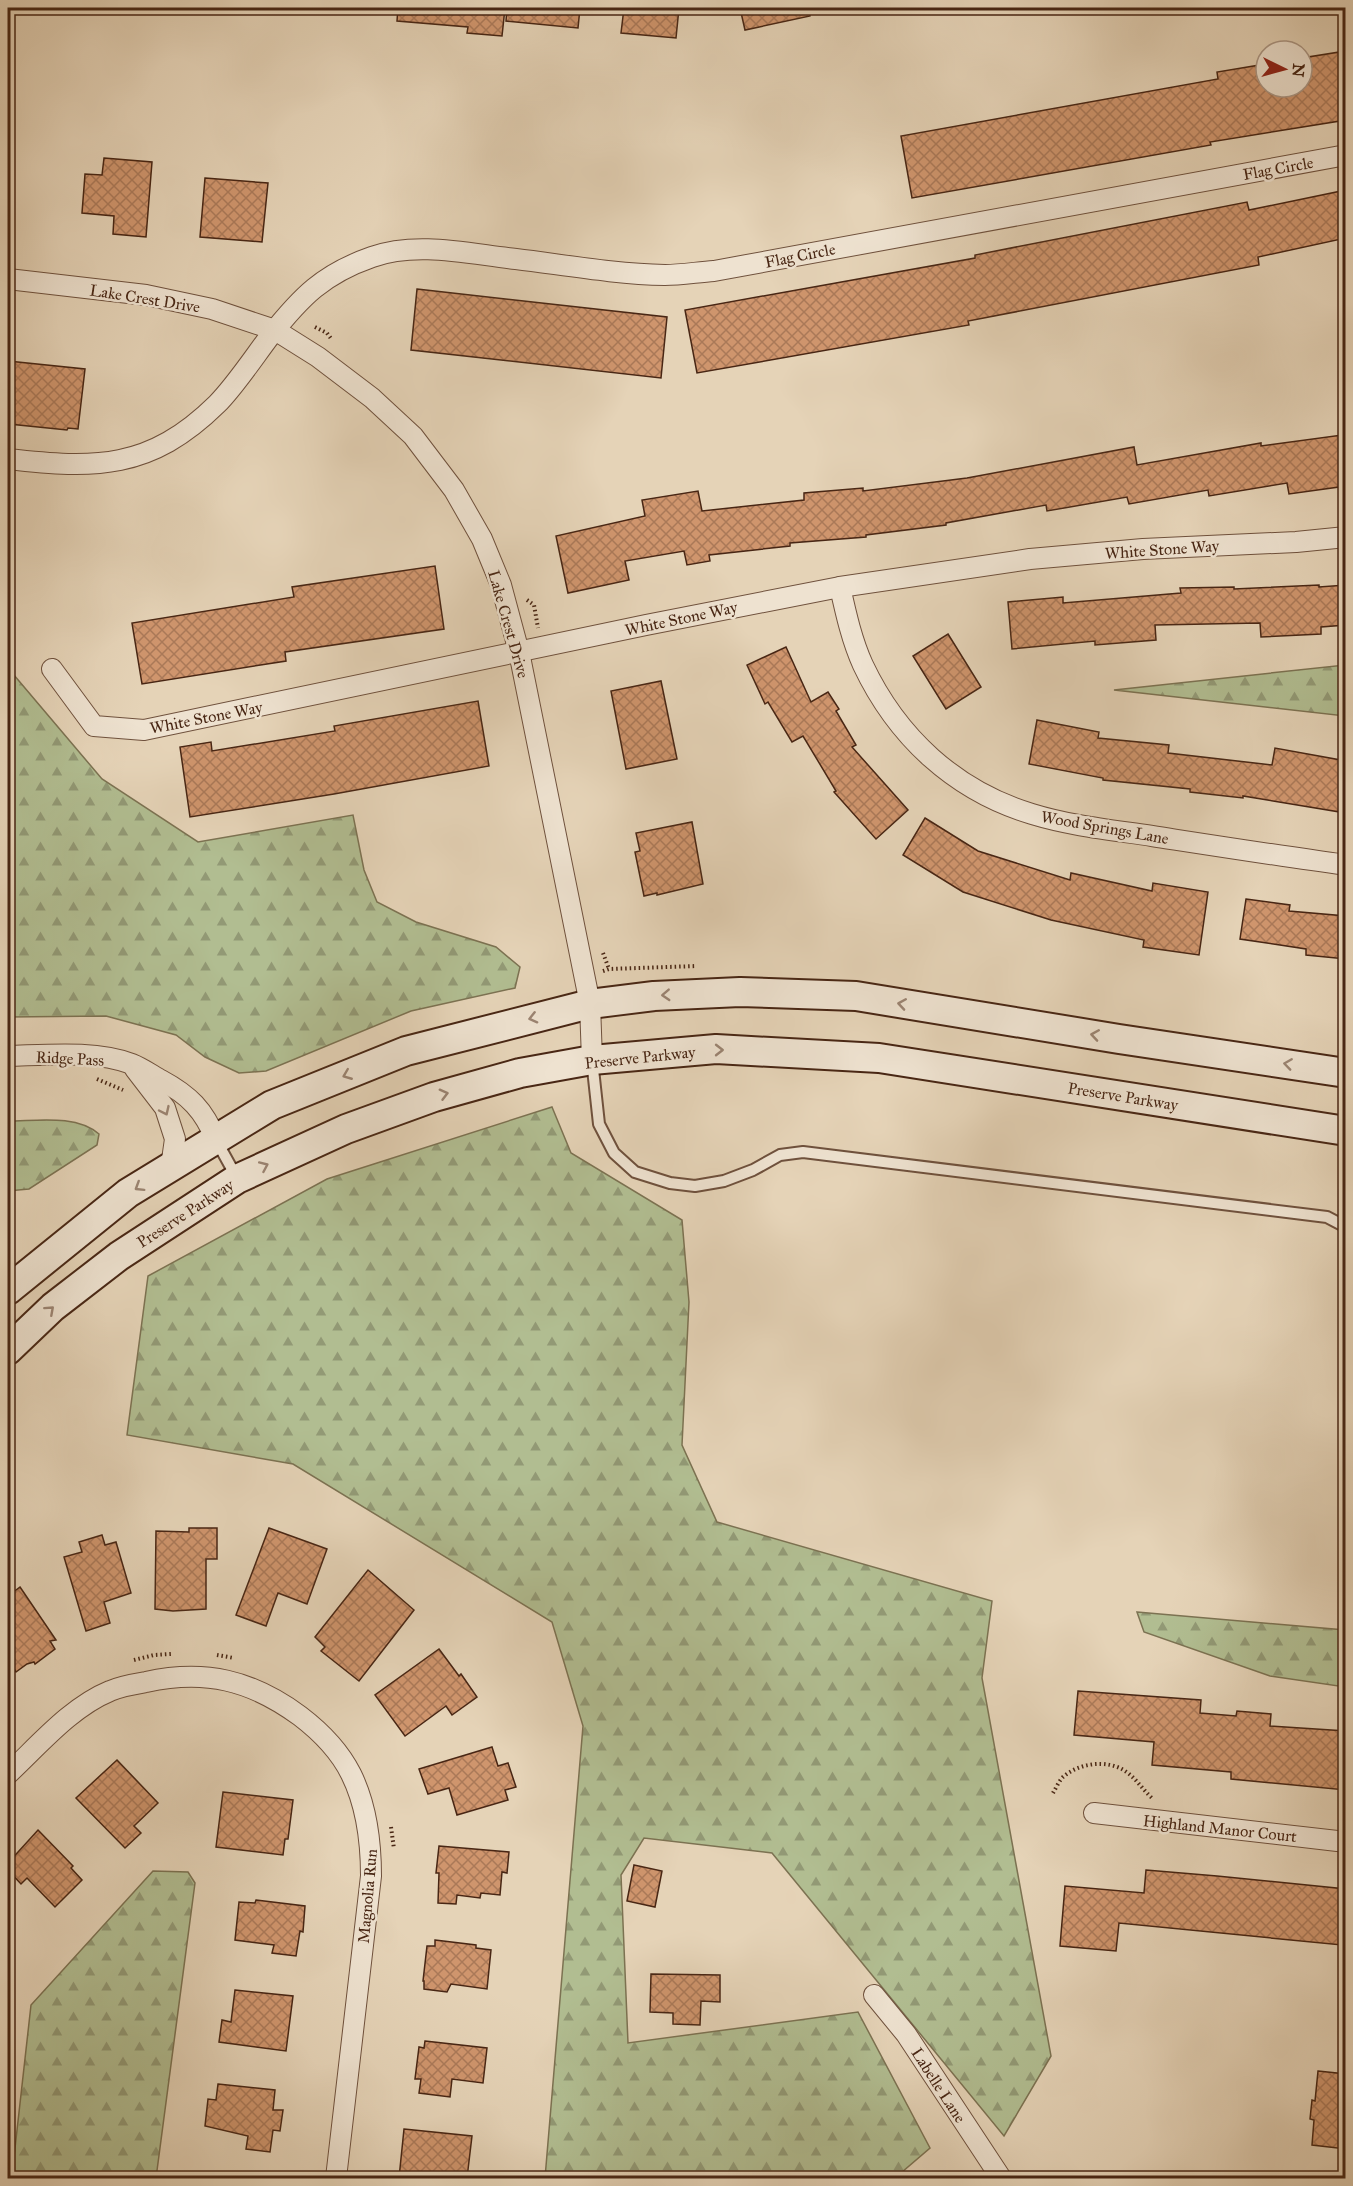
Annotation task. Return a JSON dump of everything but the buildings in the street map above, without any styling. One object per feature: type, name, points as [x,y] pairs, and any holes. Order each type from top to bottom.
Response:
[{"type":"street","name":"Flag Circle","points":[[8,459],[91,465],[132,458],[157,449],[184,432],[218,403],[297,303],[320,283],[347,267],[374,256],[400,251],[438,250],[618,272],[666,275],[714,271],[1346,155]]},
{"type":"street","name":"Lake Crest Drive","points":[[8,279],[146,294],[281,323],[318,357],[372,398],[413,436],[454,490],[482,539],[501,585],[519,652],[590,1004],[592,1060]]},
{"type":"street","name":"White Stone Way","points":[[52,669],[94,726],[144,730],[715,610],[840,587],[1030,560],[1143,549],[1296,542],[1346,537]]},
{"type":"street","name":"Wood Springs Lane","points":[[840,587],[849,627],[862,664],[880,698],[906,734],[933,761],[967,785],[997,801],[1032,814],[1078,825],[1346,865]]},
{"type":"street","points":[[8,1290],[128,1193],[272,1105],[406,1051],[590,1004],[654,996],[741,992],[856,996],[1119,1039],[1346,1072]]},
{"type":"street","name":"Preserve Parkway","points":[[8,1350],[53,1307],[119,1256],[237,1179],[346,1129],[434,1097],[519,1073],[592,1060],[716,1049],[879,1058],[1346,1131]]},
{"type":"street","name":"Ridge Pass","points":[[8,1056],[76,1055],[132,1064],[174,1087],[192,1100],[208,1120],[216,1140]]},
{"type":"street","points":[[132,1064],[165,1108],[175,1139],[171,1167]]},
{"type":"street","name":"Magnolia Run","points":[[8,1774],[66,1720],[92,1700],[111,1691],[161,1678],[210,1677],[240,1683],[283,1703],[334,1747],[352,1775],[371,1841],[371,1876],[336,2178]]},
{"type":"street","name":"Highland Manor Court","points":[[1094,1814],[1346,1842]]},
{"type":"street","name":"Labelle Lane","points":[[874,1995],[906,2034],[1001,2178]]},
{"type":"lane","points":[[592,1060],[599,1124],[614,1153],[635,1172],[670,1183],[695,1186],[724,1181],[780,1155],[803,1152],[1316,1215],[1327,1217],[1346,1227]]},
{"type":"lane","points":[[216,1140],[237,1179]]},
{"type":"path","points":[[281,323],[327,333],[336,346]]},
{"type":"path","points":[[524,597],[534,605],[543,647]]},
{"type":"path","points":[[602,950],[609,969]]},
{"type":"path","points":[[94,1078],[125,1091]]},
{"type":"path","points":[[133,1660],[154,1655],[177,1654]]},
{"type":"path","points":[[208,1655],[237,1659]]},
{"type":"path","points":[[1053,1793],[1062,1778],[1075,1770],[1092,1764],[1106,1765],[1123,1769],[1150,1797],[1159,1801]]},
{"type":"path","points":[[388,1817],[394,1838],[394,1857]]},
{"type":"green space","points":[[1345,665],[1345,716],[1114,690]]},
{"type":"green space","points":[[8,668],[102,779],[198,842],[353,815],[364,870],[377,902],[416,922],[496,947],[520,967],[515,988],[411,1011],[266,1071],[239,1073],[205,1057],[176,1035],[106,1016],[8,1017]]},
{"type":"green space","points":[[552,1107],[571,1153],[682,1220],[689,1302],[682,1445],[717,1522],[992,1601],[982,1678],[1051,2056],[1004,2136],[772,1853],[644,1838],[621,1875],[628,2043],[858,2012],[930,2148],[895,2178],[545,2178],[583,1726],[552,1622],[293,1464],[127,1435],[148,1276],[327,1179]]},
{"type":"green space","points":[[55,1120],[79,1124],[99,1134],[97,1145],[29,1189],[8,1191],[8,1121]]},
{"type":"green space","points":[[1137,1612],[1345,1630],[1345,1687],[1270,1676],[1144,1632]]},
{"type":"green space","points":[[153,1871],[188,1872],[195,1883],[156,2178],[8,2178],[13,2166],[31,2005]]}]
